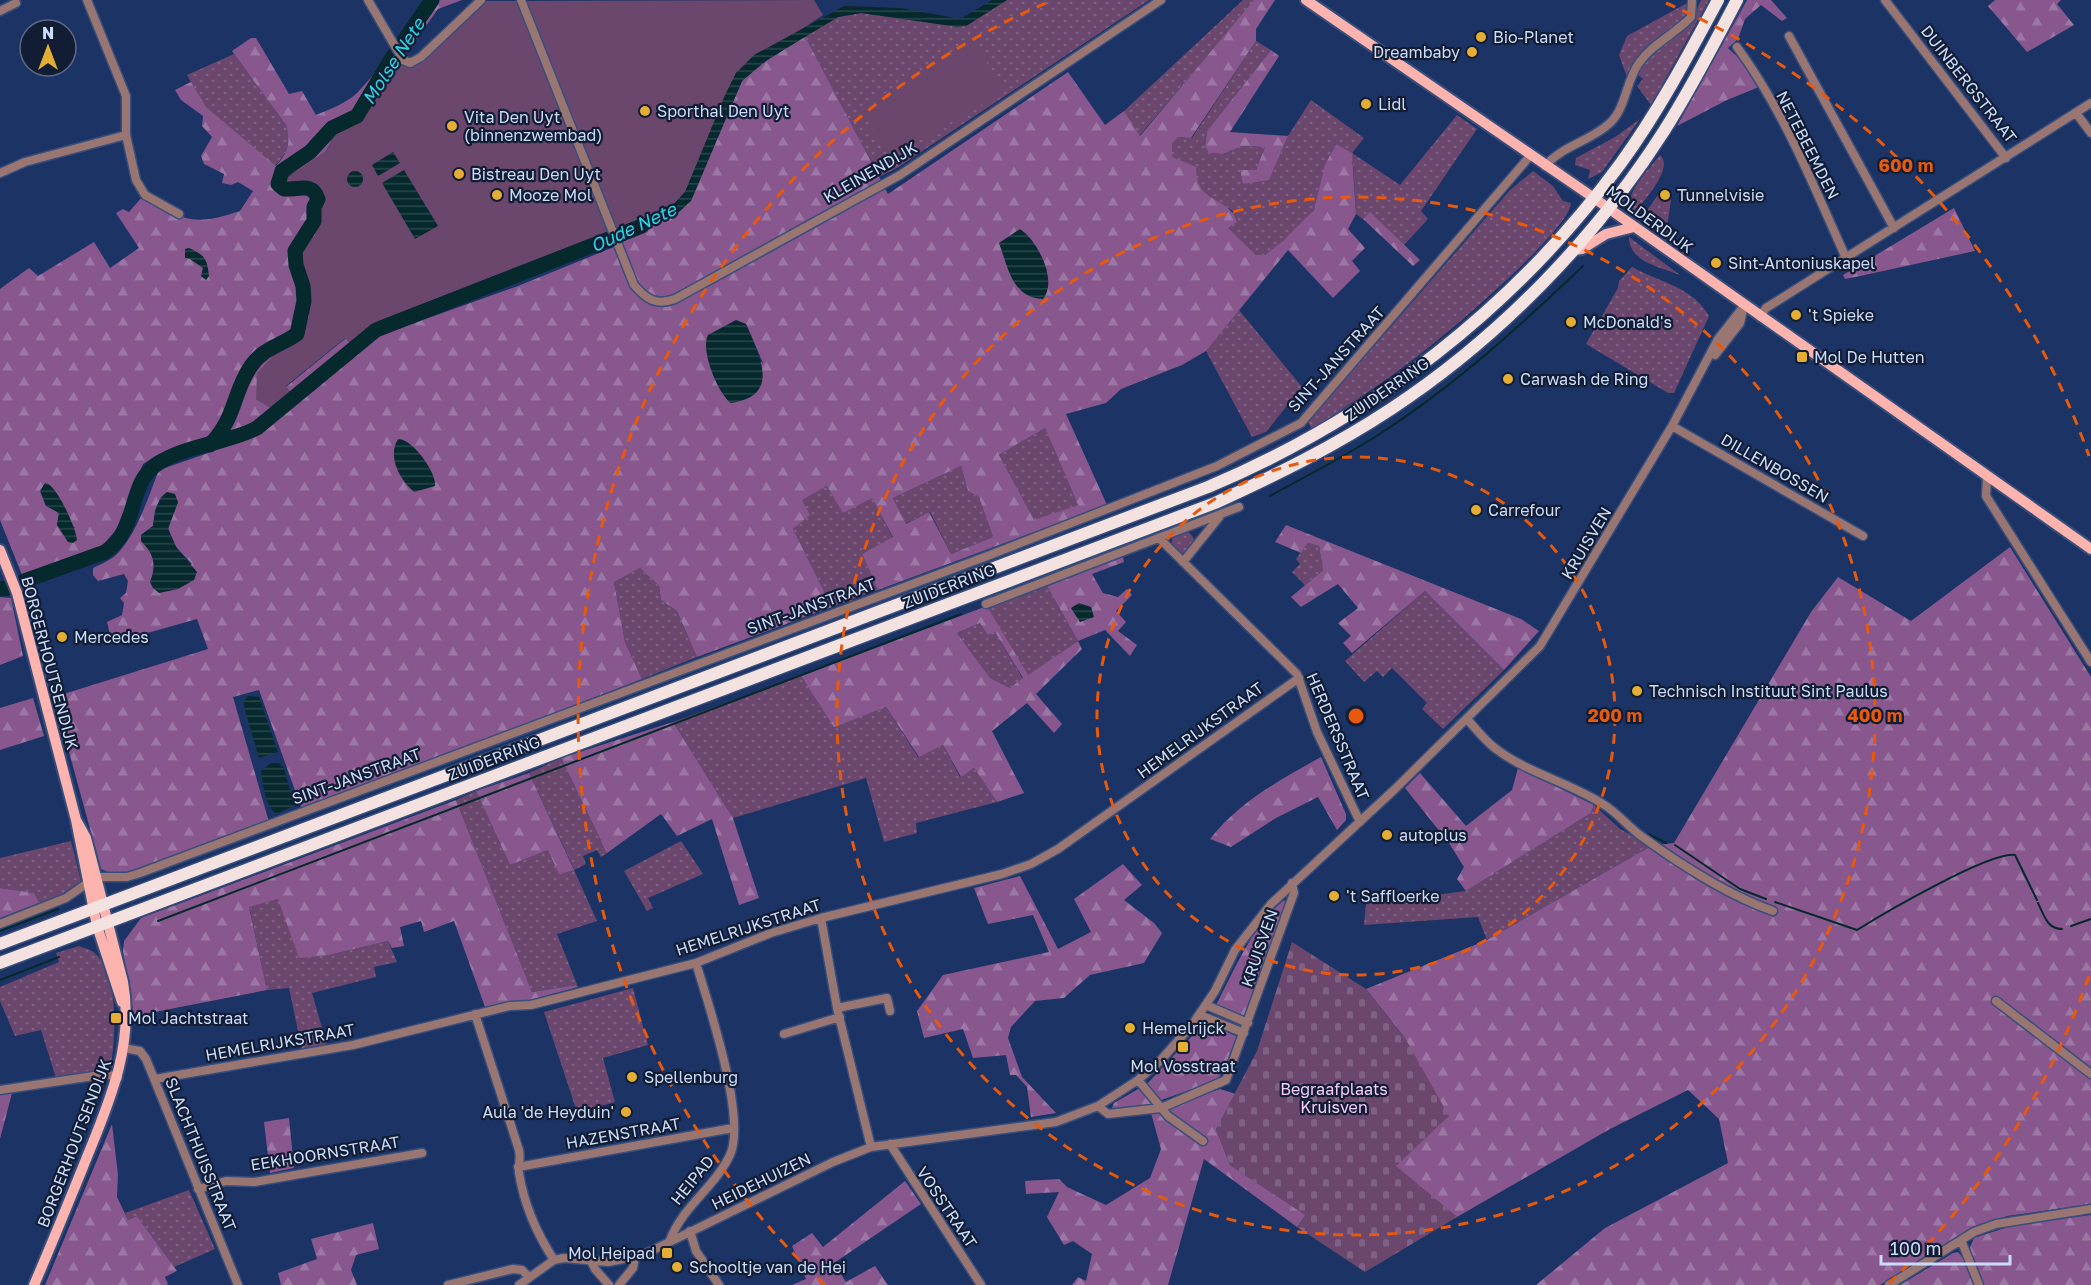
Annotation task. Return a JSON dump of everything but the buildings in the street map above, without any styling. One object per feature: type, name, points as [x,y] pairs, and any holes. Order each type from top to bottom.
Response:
[{"type":"highway","name":"ZUIDERRING","points":[[0,944],[1241,473],[1331,426],[1377,398],[1430,359],[1507,293],[1557,242],[1594,198],[1662,101],[1718,0]]},
{"type":"highway","name":"ZUIDERRING","points":[[0,963],[1193,511],[1249,488],[1315,455],[1394,407],[1479,341],[1518,306],[1573,250],[1608,208],[1664,131],[1737,0]]},
{"type":"main road","name":"MOLDERDIJK","points":[[1306,0],[1594,198],[2091,549]]},
{"type":"main road","points":[[1573,250],[1582,249],[1606,234],[1634,227]]},
{"type":"main road","name":"BORGERHOUTSENDIJK","points":[[0,550],[16,588],[93,879],[124,1008],[123,1048],[118,1077],[34,1285]]},
{"type":"street","points":[[87,0],[126,96],[126,135],[132,168],[145,195],[179,214]]},
{"type":"street","points":[[368,0],[403,60],[410,63],[421,57],[481,0]]},
{"type":"street","name":"KLEINENDIJK","points":[[521,0],[634,285],[644,296],[659,303],[675,299],[900,175],[1161,0]]},
{"type":"street","points":[[1545,166],[1561,151],[1610,123],[1620,109],[1628,83],[1640,61],[1691,17],[1692,0]]},
{"type":"street","name":"DUINBERGSTRAAT","points":[[1885,0],[2006,158]]},
{"type":"street","points":[[0,11],[18,1]]},
{"type":"street","points":[[1789,36],[1894,228]]},
{"type":"street","name":"NETEBEEMDEN","points":[[1737,47],[1805,167],[1846,258]]},
{"type":"street","points":[[1760,317],[1766,308],[2091,102]]},
{"type":"street","points":[[2076,113],[2091,133]]},
{"type":"street","points":[[0,173],[34,159],[126,135]]},
{"type":"street","name":"SINT-JANSTRAAT","points":[[93,879],[127,877],[140,873],[859,604],[1217,466],[1301,423],[1530,156]]},
{"type":"street","name":"KRUISVEN","points":[[1292,883],[1294,893],[1226,1080],[1161,1108],[1108,1114],[1098,1106],[1138,1080],[1175,1046],[1200,1015],[1235,950],[1251,928],[1292,883],[1360,822],[1531,657],[1549,633],[1672,426],[1707,364],[1718,339],[1744,306]]},
{"type":"street","name":"DILLENBOSSEN","points":[[1672,426],[1863,536]]},
{"type":"street","points":[[1987,477],[1986,496],[2091,662]]},
{"type":"street","points":[[986,604],[1239,507]]},
{"type":"street","points":[[1183,562],[1220,516]]},
{"type":"street","name":"HERDERSSTRAAT","points":[[1160,539],[1293,669],[1299,678],[1317,732],[1360,822]]},
{"type":"street","name":"HEMELRIJKSTRAAT","points":[[155,1079],[353,1046],[510,1006],[531,1005],[696,963],[771,933],[821,918],[1002,874],[1031,864],[1059,849],[1299,678]]},
{"type":"street","points":[[1467,719],[1485,740],[1510,758],[1589,796],[1607,807],[1641,836],[1706,877],[1747,902],[1773,911]]},
{"type":"street","points":[[0,924],[66,898],[93,879]]},
{"type":"street","points":[[821,918],[837,1008],[870,1147]]},
{"type":"street","name":"HEIPAD","points":[[670,1240],[684,1213],[723,1167],[732,1152],[733,1128],[724,1062],[696,963]]},
{"type":"street","points":[[837,1008],[887,998],[890,1011]]},
{"type":"street","points":[[1996,1001],[2091,1074]]},
{"type":"street","points":[[1206,1005],[1248,1023]]},
{"type":"street","points":[[476,1014],[519,1150],[518,1167],[536,1228],[554,1260],[519,1285]]},
{"type":"street","points":[[1200,1015],[1244,1034]]},
{"type":"street","points":[[784,1034],[840,1017]]},
{"type":"street","name":"SLACHTHUISSTRAAT","points":[[123,1048],[144,1054],[238,1285]]},
{"type":"street","points":[[0,1090],[107,1074],[118,1077]]},
{"type":"street","points":[[1138,1080],[1161,1108],[1203,1141]]},
{"type":"street","name":"HEIDEHUIZEN","points":[[554,1260],[634,1258],[833,1162],[870,1147],[1056,1122],[1098,1106]]},
{"type":"street","name":"HAZENSTRAAT","points":[[518,1167],[733,1128]]},
{"type":"street","name":"VOSSTRAAT","points":[[890,1144],[981,1285]]},
{"type":"street","name":"EEKHOORNSTRAAT","points":[[198,1189],[226,1181],[254,1182],[422,1153]]},
{"type":"street","points":[[1888,1285],[1961,1240],[1996,1224],[2091,1209]]},
{"type":"street","points":[[690,1231],[696,1251],[719,1285]]},
{"type":"street","points":[[1961,1240],[1979,1285]]},
{"type":"street","points":[[619,1285],[633,1268],[634,1258]]},
{"type":"street","points":[[591,1260],[595,1269],[609,1285]]},
{"type":"street","points":[[448,1285],[513,1269],[522,1270],[529,1277]]},
{"type":"green space","points":[[432,0],[462,0],[438,9],[408,51],[401,44]]},
{"type":"green space","points":[[814,0],[823,15],[736,73],[685,192],[672,206],[620,229],[384,319],[351,344],[345,338],[286,386],[292,394],[273,409],[256,399],[257,373],[273,356],[303,335],[309,318],[310,291],[300,256],[306,242],[315,236],[324,202],[322,190],[317,184],[307,182],[285,185],[282,181],[326,151],[336,132],[360,121],[391,75],[401,65],[412,68],[485,1]]},
{"type":"green space","points":[[1007,0],[1149,0],[897,168],[879,177],[805,36],[838,17],[861,13],[966,26]]},
{"type":"green space","points":[[1243,0],[1254,0],[1254,2],[1139,136],[1124,111]]},
{"type":"green space","points":[[1254,0],[1275,0],[1256,29],[1256,41],[1191,138],[1178,137],[1172,144],[1172,157],[1196,167],[1197,179],[1201,188],[1226,207],[1237,222],[1228,228],[1256,255],[1265,255],[1283,241],[1314,210],[1325,165],[1336,144],[1352,153],[1356,214],[1348,229],[1365,248],[1352,261],[1360,271],[1333,298],[1288,250],[1206,351],[1182,365],[1121,389],[1106,403],[1066,414],[1107,505],[878,590],[862,554],[893,537],[872,498],[843,513],[827,486],[802,500],[810,515],[793,529],[832,607],[697,657],[677,611],[661,600],[659,586],[640,568],[614,582],[625,642],[642,679],[302,810],[259,690],[233,697],[269,822],[127,873],[113,874],[101,869],[54,697],[208,649],[197,619],[112,643],[107,622],[122,615],[124,603],[120,598],[126,593],[128,581],[124,574],[98,581],[93,575],[93,568],[115,556],[131,535],[159,470],[240,442],[261,432],[371,339],[389,327],[392,331],[518,286],[614,247],[625,237],[680,211],[742,81],[749,72],[805,36],[888,194],[1068,72],[1105,125],[1124,111],[1140,136]],"holes":[[[746,324],[763,363],[708,335]],[[1045,428],[1078,505],[1034,520],[999,455]],[[961,466],[968,491],[979,497],[993,537],[951,554],[929,512],[906,524],[893,498]],[[162,496],[178,502],[168,528],[176,547],[192,564],[150,582],[154,569],[153,557],[141,535],[153,526],[155,510]]]},
{"type":"green space","points":[[1701,0],[1709,0],[1651,105],[1637,86],[1643,79],[1636,73],[1653,53],[1690,23]]},
{"type":"green space","points":[[1747,0],[1771,0],[1787,18],[1782,21],[1761,5],[1745,19],[1738,39],[1728,48],[1747,66],[1759,87],[1727,100],[1677,126]]},
{"type":"green space","points":[[1995,0],[2061,0],[2057,4],[2074,25],[2027,52],[1988,6]]},
{"type":"green space","points":[[1689,2],[1689,15],[1630,70],[1627,77],[1619,55],[1627,36]]},
{"type":"green space","points":[[251,38],[256,38],[289,94],[302,91],[316,115],[354,96],[385,64],[396,57],[401,65],[391,75],[360,121],[336,132],[326,151],[310,164],[287,176],[295,185],[308,183],[316,185],[321,190],[323,198],[315,236],[306,242],[302,268],[310,291],[309,318],[303,336],[273,356],[256,399],[275,410],[240,434],[221,425],[205,438],[157,455],[143,464],[116,530],[103,545],[22,575],[0,520],[0,289],[29,268],[38,276],[94,242],[110,268],[139,248],[116,213],[123,209],[129,212],[142,197],[189,219],[211,219],[240,211],[253,191],[238,182],[231,185],[222,183],[224,174],[204,164],[201,156],[212,137],[202,126],[203,116],[181,100],[175,90],[191,82],[206,107],[276,166],[287,147],[286,125],[232,51]],"holes":[[[40,491],[75,528],[57,525],[59,514]]]},
{"type":"green space","points":[[974,41],[1004,92],[889,158],[860,108]]},
{"type":"green space","points":[[1256,41],[1271,50],[1207,131],[1205,145],[1209,153],[1223,154],[1242,146],[1265,147],[1256,170],[1269,179],[1288,136],[1311,100],[1364,138],[1352,153],[1400,185],[1457,115],[1477,129],[1421,211],[1428,219],[1404,245],[1370,213],[1363,219],[1356,214],[1353,162],[1336,144],[1328,161],[1313,211],[1297,229],[1265,255],[1256,255],[1227,228],[1233,211],[1200,191],[1196,179],[1172,157],[1172,144],[1178,137],[1192,138]]},
{"type":"green space","points":[[1271,50],[1279,56],[1230,132],[1288,136],[1269,180],[1243,184],[1240,170],[1256,170],[1265,147],[1242,146],[1223,154],[1209,153],[1205,146],[1207,131]]},
{"type":"green space","points":[[234,54],[286,125],[287,147],[275,166],[205,107],[187,75]]},
{"type":"green space","points":[[1640,119],[1602,172],[1588,179],[1590,170],[1575,165],[1576,158],[1615,137]]},
{"type":"green space","points":[[1660,155],[1664,161],[1661,176],[1634,214],[1629,201],[1632,193]]},
{"type":"green space","points":[[1533,171],[1553,186],[1563,201],[1571,203],[1565,217],[1549,237],[1501,286],[1425,350],[1386,380],[1312,429],[1308,422],[1510,190]]},
{"type":"green space","points":[[1658,195],[1671,200],[1667,227],[1676,246],[1640,220]]},
{"type":"green space","points":[[1954,208],[1975,251],[1845,279],[1843,275]]},
{"type":"green space","points":[[1370,212],[1420,260],[1413,266],[1363,219]]},
{"type":"green space","points":[[1629,237],[1680,275],[1640,258],[1630,245]]},
{"type":"green space","points":[[1632,267],[1685,292],[1702,306],[1709,316],[1674,393],[1668,393],[1586,344],[1618,288],[1619,281]]},
{"type":"green space","points":[[1239,310],[1302,387],[1266,432],[1252,437],[1206,351]]},
{"type":"green space","points":[[346,338],[351,344],[292,394],[286,387]]},
{"type":"green space","points":[[1045,428],[1078,505],[1034,521],[999,455]]},
{"type":"green space","points":[[961,466],[968,491],[979,497],[993,537],[951,554],[930,512],[905,524],[893,498]]},
{"type":"green space","points":[[827,486],[872,497],[893,538],[862,554],[878,590],[832,607],[793,529],[809,515],[801,500]]},
{"type":"green space","points":[[1286,525],[1521,619],[1539,631],[1504,670],[1425,591],[1352,653],[1343,643],[1351,636],[1338,623],[1358,608],[1338,584],[1301,607],[1291,597],[1323,570],[1319,546],[1308,543],[1301,553],[1275,542]]},
{"type":"green space","points":[[1183,531],[1191,534],[1194,542],[1191,550],[1183,553],[1175,550],[1172,542],[1175,534]]},
{"type":"green space","points":[[1308,543],[1319,546],[1323,570],[1305,585],[1292,572],[1300,564],[1296,559]]},
{"type":"green space","points":[[2010,547],[2091,677],[2091,1204],[2007,1216],[1976,1226],[1880,1285],[1536,1285],[1605,1228],[1728,1163],[1719,1119],[1688,1090],[1610,1129],[1457,1217],[1395,1166],[1405,1038],[1366,989],[1487,940],[1651,846],[1674,843],[1811,612],[1838,577],[1911,621]]},
{"type":"green space","points":[[1123,557],[1124,562],[1092,574],[1103,593],[1118,597],[1127,589],[1132,595],[1116,611],[1126,622],[1118,631],[1137,645],[1130,656],[1105,630],[1078,641],[1047,586]]},
{"type":"green space","points":[[640,568],[659,586],[661,600],[677,611],[697,657],[642,679],[625,642],[614,582]]},
{"type":"green space","points":[[1047,586],[1078,641],[1027,676],[987,606]]},
{"type":"green space","points":[[1425,591],[1504,670],[1443,729],[1422,709],[1427,703],[1392,668],[1383,677],[1377,671],[1364,682],[1345,661]]},
{"type":"green space","points":[[0,597],[11,598],[23,656],[0,665]]},
{"type":"green space","points":[[987,606],[1028,675],[1078,641],[1082,649],[1036,694],[1062,724],[1054,733],[1027,703],[992,731],[1024,793],[997,802],[974,768],[961,777],[943,745],[919,757],[886,707],[834,727],[801,676]],"holes":[[[980,623],[988,635],[995,632],[1023,678],[1010,688],[990,678],[957,633]]]},
{"type":"green space","points":[[980,623],[995,632],[1023,679],[1010,688],[990,678],[957,633]]},
{"type":"green space","points":[[801,676],[834,726],[886,707],[918,757],[943,745],[960,777],[974,768],[997,802],[916,823],[917,833],[884,842],[866,778],[733,818],[673,722]]},
{"type":"green space","points":[[33,698],[44,736],[0,750],[0,708]]},
{"type":"green space","points":[[673,722],[733,818],[759,898],[739,905],[712,819],[677,836],[661,814],[607,853],[561,758]]},
{"type":"green space","points":[[1321,757],[1346,814],[1346,820],[1337,830],[1318,797],[1276,818],[1231,847],[1210,839],[1247,803]]},
{"type":"green space","points":[[561,758],[607,853],[601,857],[597,850],[583,856],[586,864],[574,870],[597,921],[557,934],[578,987],[576,985],[532,992],[456,800],[476,791],[510,865],[548,850],[574,869],[529,773]]},
{"type":"green space","points":[[1518,768],[1594,805],[1591,813],[1466,891],[1457,879],[1464,867],[1449,843],[1405,788],[1420,773],[1466,826],[1512,790]]},
{"type":"green space","points":[[529,773],[574,870],[559,874],[548,850],[510,865],[476,791]]},
{"type":"green space","points":[[456,800],[532,992],[576,985],[578,987],[522,1002],[485,1007],[454,921],[424,932],[421,921],[400,927],[404,946],[392,948],[388,941],[329,955],[299,958],[278,899],[249,907],[267,990],[134,1016],[123,951],[124,941],[141,918]]},
{"type":"green space","points":[[1594,805],[1620,829],[1651,846],[1487,940],[1478,917],[1364,925],[1366,904],[1466,891],[1591,813]]},
{"type":"green space","points":[[71,841],[81,881],[63,894],[39,903],[33,893],[0,888],[0,858]]},
{"type":"green space","points":[[681,841],[703,874],[648,898],[653,908],[647,911],[624,871]]},
{"type":"green space","points":[[1123,864],[1142,885],[1124,900],[1154,923],[1162,933],[1144,963],[1090,975],[1064,998],[1035,1001],[1011,1027],[1008,1038],[1022,1077],[1056,1113],[1031,1117],[1027,1087],[1016,1075],[1010,1075],[1006,1055],[973,1058],[963,1029],[924,1038],[917,1011],[943,975],[1049,952],[1033,915],[988,924],[974,888],[1020,876],[1058,949],[1091,932],[1074,899]]},
{"type":"green space","points":[[0,888],[34,893],[39,903],[0,918]]},
{"type":"green space","points":[[278,899],[329,955],[388,941],[397,962],[374,967],[376,977],[312,993],[327,1045],[302,1050],[289,988],[267,990],[249,906]]},
{"type":"green space","points":[[1284,900],[1287,905],[1246,1017],[1216,1005],[1253,935]]},
{"type":"green space","name":"Begraafplaats Kruisven","points":[[1292,942],[1366,989],[1405,1038],[1449,1116],[1396,1166],[1457,1217],[1365,1272],[1297,1227],[1305,1215],[1230,1165],[1216,1129],[1257,1051]]},
{"type":"green space","points":[[79,946],[92,951],[101,960],[112,989],[114,1041],[110,1069],[56,1078],[41,1030],[15,1036],[0,1001],[0,987],[59,962],[56,953]]},
{"type":"green space","points":[[633,988],[648,1045],[603,1058],[615,1102],[577,1112],[544,1012]]},
{"type":"green space","points":[[1205,1022],[1238,1037],[1218,1080],[1150,1104],[1118,1110],[1112,1108],[1114,1103],[1147,1084]]},
{"type":"green space","points":[[1220,1089],[1236,1094],[1216,1129],[1230,1165],[1306,1215],[1297,1227],[1204,1159],[1168,1285],[1072,1285],[1078,1277],[1086,1281],[1092,1254],[1073,1241],[1064,1245],[1047,1217],[1059,1192],[1026,1194],[1025,1181],[1059,1179],[1067,1187],[1106,1205],[1150,1178],[1161,1149],[1151,1113]]},
{"type":"green space","points":[[12,1093],[0,1139],[0,1095]]},
{"type":"green space","points":[[289,1118],[294,1168],[270,1173],[264,1122]]},
{"type":"green space","points":[[112,1124],[118,1175],[117,1197],[128,1220],[137,1216],[177,1271],[165,1277],[168,1284],[166,1285],[45,1285]]},
{"type":"green space","points":[[905,1181],[921,1204],[834,1263],[846,1282],[875,1266],[888,1285],[792,1285],[806,1279],[792,1246],[812,1233],[823,1247]]},
{"type":"green space","points":[[189,1190],[215,1249],[174,1267],[137,1216],[128,1220],[125,1213]]},
{"type":"green space","points":[[2091,1215],[2091,1285],[1900,1285],[1953,1253],[1958,1252],[1963,1258],[1971,1255],[1970,1247],[1974,1238],[2017,1224]]},
{"type":"green space","points":[[373,1223],[379,1249],[356,1255],[351,1270],[357,1285],[281,1285],[278,1273],[317,1259],[311,1239]]},
{"type":"water","points":[[992,0],[1007,0],[966,26],[958,27],[861,13],[838,17],[767,60],[742,81],[691,201],[680,211],[625,237],[620,229],[672,206],[685,192],[736,73],[754,55],[844,6],[901,8],[963,21],[962,18]]},
{"type":"water","points":[[393,152],[400,163],[378,176],[372,165]]},
{"type":"water","points":[[404,170],[438,226],[415,239],[382,183]]},
{"type":"water","points":[[355,171],[363,179],[355,187],[347,179]]},
{"type":"water","points":[[1020,229],[1033,242],[1044,262],[1048,282],[1043,299],[1024,293],[1018,287],[1009,271],[999,243]]},
{"type":"water","points":[[189,248],[202,255],[206,262],[209,276],[206,280],[201,276],[203,268],[185,258],[185,249]]},
{"type":"water","points":[[736,320],[746,324],[756,348],[760,360],[762,383],[757,392],[747,399],[731,403],[716,381],[708,361],[706,342],[708,335]]},
{"type":"water","points":[[398,439],[410,444],[422,457],[432,473],[435,486],[414,492],[404,481],[395,461],[394,453]]},
{"type":"water","points":[[45,483],[60,498],[69,517],[77,540],[73,543],[68,542],[57,525],[59,513],[46,506],[40,491]]},
{"type":"water","points":[[167,492],[175,494],[178,502],[168,529],[176,547],[197,572],[194,580],[178,589],[159,593],[150,582],[154,565],[149,550],[141,541],[141,535],[153,526],[158,503]]},
{"type":"water","points":[[1079,603],[1091,607],[1094,617],[1080,622],[1071,608]]},
{"type":"water","points":[[248,696],[259,697],[278,752],[259,758],[244,707],[244,701]]},
{"type":"water","points":[[271,763],[279,763],[284,768],[294,806],[276,814],[267,800],[261,771]]},
{"type":"waterway","name":"Molse Nete","points":[[210,445],[230,415],[240,386],[251,366],[261,355],[297,334],[304,301],[295,251],[314,221],[314,207],[318,199],[309,189],[284,189],[278,184],[282,171],[310,152],[332,128],[357,116],[390,61],[432,0]]},
{"type":"waterway","name":"Oude Nete","points":[[24,581],[105,552],[123,533],[139,487],[151,469],[174,455],[257,428],[376,330],[642,226]]},
{"type":"waterway","points":[[1270,496],[1365,443],[1433,397],[1510,334],[1583,266]]},
{"type":"waterway","name":"Molse Nete","points":[[0,589],[7,588]]},
{"type":"waterway","points":[[158,921],[961,614]]},
{"type":"waterway","points":[[1648,834],[1666,843]]},
{"type":"waterway","points":[[1675,845],[1740,889],[1766,899]]},
{"type":"waterway","points":[[1775,902],[1857,930],[1960,873],[2002,856],[2015,855],[2037,900]]},
{"type":"waterway","points":[[2038,903],[2049,924],[2062,929]]},
{"type":"waterway","points":[[0,931],[58,909]]},
{"type":"waterway","points":[[2071,926],[2091,919]]},
{"type":"waterway","points":[[0,980],[59,957]]},
{"type":"place","name":"Bio-Planet","points":[[1481,37]]},
{"type":"place","name":"Dreambaby","points":[[1472,52]]},
{"type":"place","name":"Lidl","points":[[1366,104]]},
{"type":"place","name":"Sporthal Den Uyt","points":[[645,111]]},
{"type":"place","name":"Vita Den Uyt (binnenzwembad)","points":[[452,126]]},
{"type":"place","name":"Bistreau Den Uyt","points":[[459,174]]},
{"type":"place","name":"Mooze Mol","points":[[497,195]]},
{"type":"place","name":"Tunnelvisie","points":[[1665,195]]},
{"type":"place","name":"Sint-Antoniuskapel","points":[[1716,263]]},
{"type":"place","name":"'t Spieke","points":[[1796,315]]},
{"type":"place","name":"McDonald's","points":[[1571,322]]},
{"type":"place","name":"Mol De Hutten","points":[[1802,357]]},
{"type":"place","name":"Carwash de Ring","points":[[1508,379]]},
{"type":"place","name":"Carrefour","points":[[1476,510]]},
{"type":"place","name":"Mercedes","points":[[62,637]]},
{"type":"place","name":"Technisch Instituut Sint Paulus","points":[[1637,691]]},
{"type":"place","name":"autoplus","points":[[1387,835]]},
{"type":"place","name":"'t Saffloerke","points":[[1334,896]]},
{"type":"place","name":"Mol Jachtstraat","points":[[116,1018]]},
{"type":"place","name":"Hemelrijck","points":[[1130,1028]]},
{"type":"place","name":"Mol Vosstraat","points":[[1183,1047]]},
{"type":"place","name":"Spellenburg","points":[[632,1077]]},
{"type":"place","name":"Aula 'de Heyduin'","points":[[626,1112]]},
{"type":"place","name":"Mol Heipad","points":[[667,1253]]},
{"type":"place","name":"Schooltje van de Hei","points":[[677,1267]]}]
